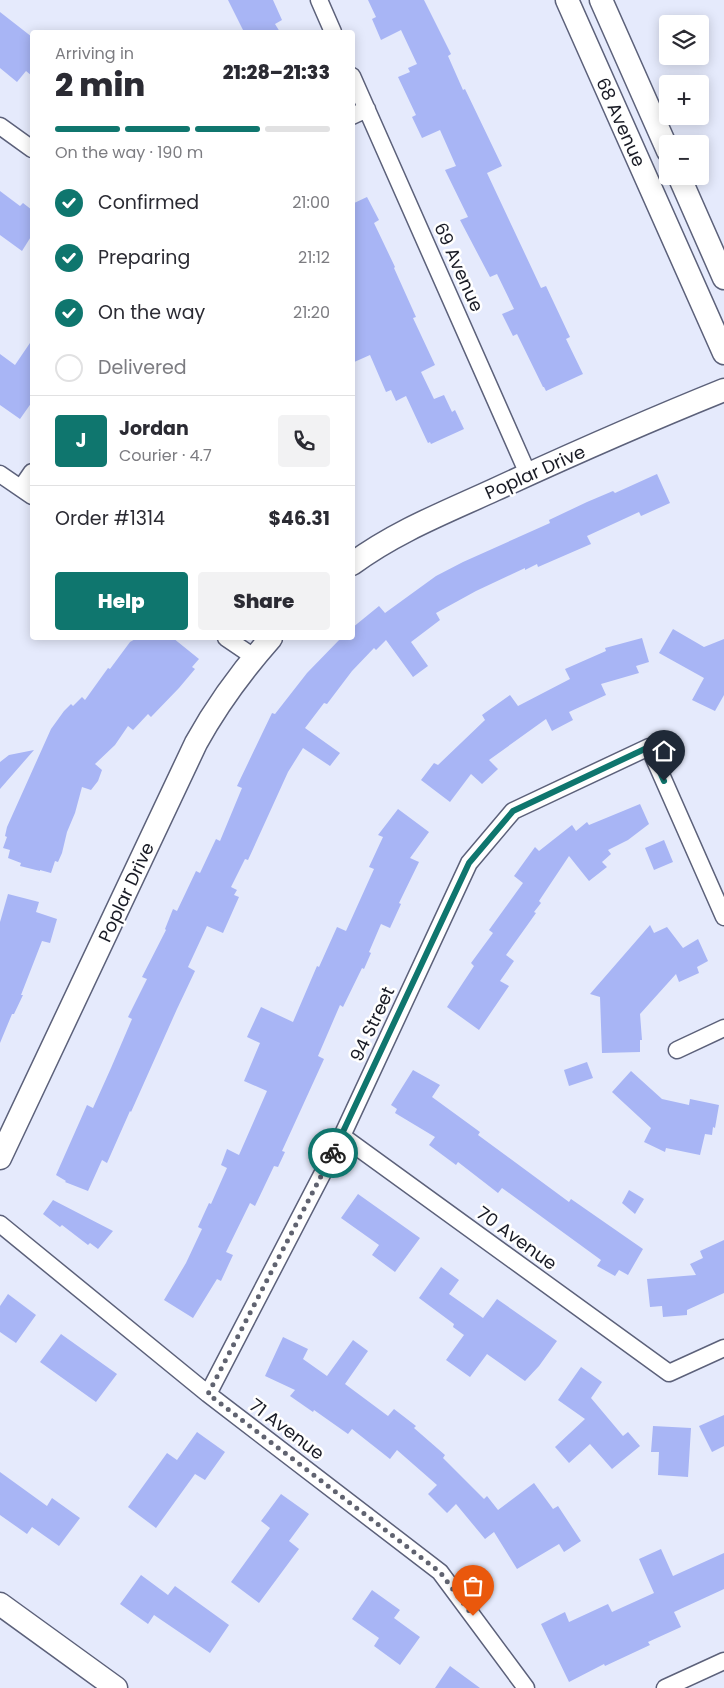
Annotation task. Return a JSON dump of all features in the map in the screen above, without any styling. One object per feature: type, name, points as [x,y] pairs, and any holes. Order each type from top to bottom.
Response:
[{"type":"street","points":[[319,0],[332,30]]},
{"type":"street","name":"68 Avenue","points":[[568,0],[724,353]]},
{"type":"street","name":"68 Avenue","points":[[601,0],[661,135]]},
{"type":"street","name":"69 Avenue","points":[[355,90],[360,112],[528,474]]},
{"type":"street","points":[[0,126],[30,148]]},
{"type":"street","points":[[683,185],[724,278]]},
{"type":"street","name":"Poplar Drive","points":[[355,562],[411,528],[528,474],[724,390]]},
{"type":"street","points":[[0,474],[27,492]]},
{"type":"street","points":[[229,640],[254,658]]},
{"type":"street","name":"Poplar Drive","points":[[0,1158],[196,743],[229,688],[269,640]]},
{"type":"street","name":"94 Street","points":[[208,1394],[342,1136],[469,863],[513,811],[649,747],[724,917]]},
{"type":"street","points":[[677,1050],[724,1028]]},
{"type":"street","name":"70 Avenue","points":[[342,1136],[669,1372],[724,1348]]},
{"type":"street","name":"71 Avenue","points":[[0,1224],[208,1394],[440,1572],[526,1688]]},
{"type":"street","points":[[0,1604],[116,1688]]},
{"type":"street","points":[[665,1688],[724,1661]]},
{"type":"building","points":[[228,0],[273,0],[282,20],[275,24],[279,30],[243,30]]},
{"type":"building","points":[[368,0],[424,0],[451,54],[448,56],[463,90],[465,89],[502,166],[487,173],[541,288],[546,286],[570,337],[566,339],[583,374],[546,391],[517,334],[513,336],[502,314],[514,309],[497,274],[490,277],[460,220],[468,217],[445,170],[456,166],[440,130],[422,138],[412,117],[416,115],[398,77],[410,72],[408,68],[417,64],[401,30],[381,40],[372,19],[376,17]]},
{"type":"building","points":[[0,12],[30,35],[30,74],[26,71],[17,82],[0,68]]},
{"type":"building","points":[[0,191],[20,206],[23,203],[30,208],[30,238],[22,251],[0,235]]},
{"type":"building","points":[[367,197],[379,220],[374,223],[395,267],[416,317],[413,318],[435,365],[421,372],[434,399],[444,395],[452,412],[455,410],[464,429],[431,444],[430,442],[428,443],[406,396],[396,401],[391,390],[386,392],[370,355],[355,362],[355,203]]},
{"type":"building","points":[[30,343],[30,405],[20,419],[0,405],[0,354],[15,365]]},
{"type":"building","points":[[657,474],[670,503],[641,516],[639,512],[587,536],[591,544],[538,567],[537,564],[525,570],[525,568],[476,591],[436,613],[440,620],[411,642],[428,666],[413,677],[386,640],[376,650],[374,648],[352,671],[327,704],[324,703],[305,728],[340,753],[330,766],[303,748],[288,772],[248,860],[245,859],[231,887],[237,890],[234,895],[239,897],[223,933],[207,926],[188,967],[195,971],[107,1163],[102,1160],[88,1191],[65,1182],[56,1175],[87,1105],[93,1108],[111,1068],[132,1019],[128,1017],[147,979],[142,977],[166,930],[173,909],[177,911],[196,871],[200,873],[216,839],[220,841],[242,788],[237,786],[272,713],[275,714],[307,673],[339,640],[355,640],[355,626],[379,606],[385,613],[436,576],[550,523],[549,520],[587,502],[613,491],[615,493]]},
{"type":"building","points":[[673,629],[704,647],[724,639],[724,695],[715,711],[692,700],[704,678],[659,653]]},
{"type":"building","points":[[642,638],[649,662],[636,666],[639,673],[601,684],[606,695],[569,712],[573,720],[552,731],[546,719],[489,760],[498,769],[482,784],[471,774],[450,802],[421,780],[434,763],[438,765],[485,720],[482,715],[510,695],[518,706],[570,679],[565,669],[606,651],[605,648]]},
{"type":"building","points":[[134,640],[175,640],[199,659],[192,667],[195,669],[151,717],[148,714],[133,730],[128,726],[115,745],[95,764],[102,770],[98,781],[91,790],[82,787],[62,853],[58,862],[55,861],[51,873],[20,866],[21,863],[8,858],[10,850],[3,848],[7,837],[5,836],[7,827],[51,729],[71,704],[73,706],[82,697],[85,700]]},
{"type":"building","points":[[34,750],[0,789],[0,762],[9,755]]},
{"type":"building","points":[[640,804],[649,824],[628,840],[608,850],[611,854],[602,862],[607,867],[589,881],[569,856],[539,901],[541,903],[534,912],[536,913],[506,955],[514,961],[500,981],[509,986],[479,1030],[447,1007],[474,966],[471,963],[493,933],[489,930],[523,883],[514,876],[535,847],[539,851],[572,825],[576,831],[587,822],[589,825]]},
{"type":"building","points":[[398,809],[429,832],[410,858],[419,862],[399,903],[401,904],[390,928],[381,924],[364,969],[362,968],[343,1007],[340,1005],[318,1056],[324,1059],[282,1151],[285,1152],[278,1167],[274,1166],[255,1206],[250,1203],[226,1252],[233,1255],[221,1281],[217,1279],[193,1318],[164,1300],[186,1263],[202,1229],[198,1227],[209,1203],[211,1204],[227,1168],[221,1165],[227,1149],[239,1155],[267,1091],[244,1081],[260,1043],[247,1037],[261,1007],[293,1022],[317,966],[319,967],[337,927],[346,931],[374,869],[369,867],[383,837],[378,835]]},
{"type":"building","points":[[664,840],[673,862],[654,870],[645,848]]},
{"type":"building","points":[[8,894],[39,902],[36,912],[57,919],[50,943],[42,941],[21,995],[23,995],[14,1014],[12,1014],[0,1043],[0,922]]},
{"type":"building","points":[[650,925],[654,933],[667,927],[683,948],[698,939],[708,961],[697,967],[699,973],[679,982],[676,974],[640,1014],[642,1040],[640,1040],[640,1052],[602,1053],[600,997],[590,994]]},
{"type":"building","points":[[587,1062],[593,1078],[569,1086],[564,1070]]},
{"type":"building","points":[[413,1070],[440,1085],[432,1097],[480,1132],[478,1135],[569,1202],[571,1199],[643,1249],[628,1275],[619,1270],[615,1276],[597,1266],[601,1260],[502,1188],[498,1193],[458,1162],[456,1165],[429,1145],[435,1137],[395,1113],[397,1109],[391,1105]]},
{"type":"building","points":[[631,1071],[662,1099],[689,1105],[690,1099],[719,1105],[715,1128],[713,1127],[712,1135],[705,1134],[700,1155],[666,1148],[665,1152],[644,1142],[651,1128],[612,1092]]},
{"type":"building","points":[[629,1190],[644,1199],[635,1214],[622,1203]]},
{"type":"building","points":[[358,1194],[420,1238],[395,1272],[372,1255],[379,1245],[341,1218]]},
{"type":"building","points":[[53,1200],[113,1231],[98,1249],[90,1243],[88,1245],[62,1225],[60,1227],[43,1214]]},
{"type":"building","points":[[724,1240],[724,1293],[687,1310],[687,1315],[663,1317],[662,1306],[650,1307],[647,1279],[696,1275],[690,1264],[703,1258],[700,1251]]},
{"type":"building","points":[[441,1267],[459,1280],[449,1294],[483,1318],[497,1299],[557,1341],[539,1366],[525,1381],[487,1354],[470,1377],[446,1360],[464,1335],[453,1327],[454,1324],[419,1298]]},
{"type":"building","points":[[8,1294],[36,1315],[16,1343],[0,1332],[0,1306]]},
{"type":"building","points":[[61,1334],[117,1374],[96,1402],[40,1362]]},
{"type":"building","points":[[283,1337],[308,1349],[303,1359],[327,1376],[353,1340],[368,1351],[345,1384],[388,1416],[394,1409],[416,1426],[414,1428],[445,1455],[443,1458],[484,1499],[487,1496],[498,1510],[534,1483],[553,1509],[558,1506],[581,1541],[564,1552],[559,1544],[517,1569],[494,1532],[485,1539],[456,1504],[447,1513],[428,1494],[437,1485],[397,1450],[390,1459],[352,1429],[348,1434],[290,1396],[295,1390],[265,1376]]},
{"type":"building","points":[[581,1367],[602,1382],[591,1398],[623,1436],[628,1432],[640,1446],[612,1469],[590,1444],[569,1463],[555,1447],[585,1419],[558,1400]]},
{"type":"building","points":[[724,1415],[724,1446],[712,1452],[699,1426]]},
{"type":"building","points":[[653,1426],[691,1428],[688,1477],[658,1475],[659,1452],[651,1452]]},
{"type":"building","points":[[197,1432],[225,1452],[205,1480],[195,1474],[156,1528],[128,1507],[167,1453],[177,1460]]},
{"type":"building","points":[[0,1472],[47,1506],[52,1498],[80,1518],[59,1546],[32,1527],[27,1534],[0,1515]]},
{"type":"building","points":[[281,1494],[309,1514],[289,1541],[299,1549],[259,1603],[231,1582],[270,1528],[261,1521]]},
{"type":"building","points":[[661,1549],[673,1576],[724,1553],[724,1589],[674,1612],[681,1627],[648,1642],[650,1645],[605,1666],[604,1664],[569,1682],[541,1624],[565,1612],[569,1622],[608,1604],[612,1612],[654,1593],[639,1559]]},
{"type":"building","points":[[141,1575],[168,1595],[175,1586],[229,1625],[210,1653],[154,1615],[148,1624],[120,1604]]},
{"type":"building","points":[[372,1590],[400,1610],[394,1618],[420,1637],[400,1665],[374,1646],[379,1638],[352,1619]]},
{"type":"building","points":[[450,1666],[480,1688],[435,1688]]},
{"type":"way so far","points":[[333,1153],[208,1394],[440,1572],[473,1616]]},
{"type":"route","points":[[333,1153],[469,863],[513,811],[649,747],[664,781]]}]
